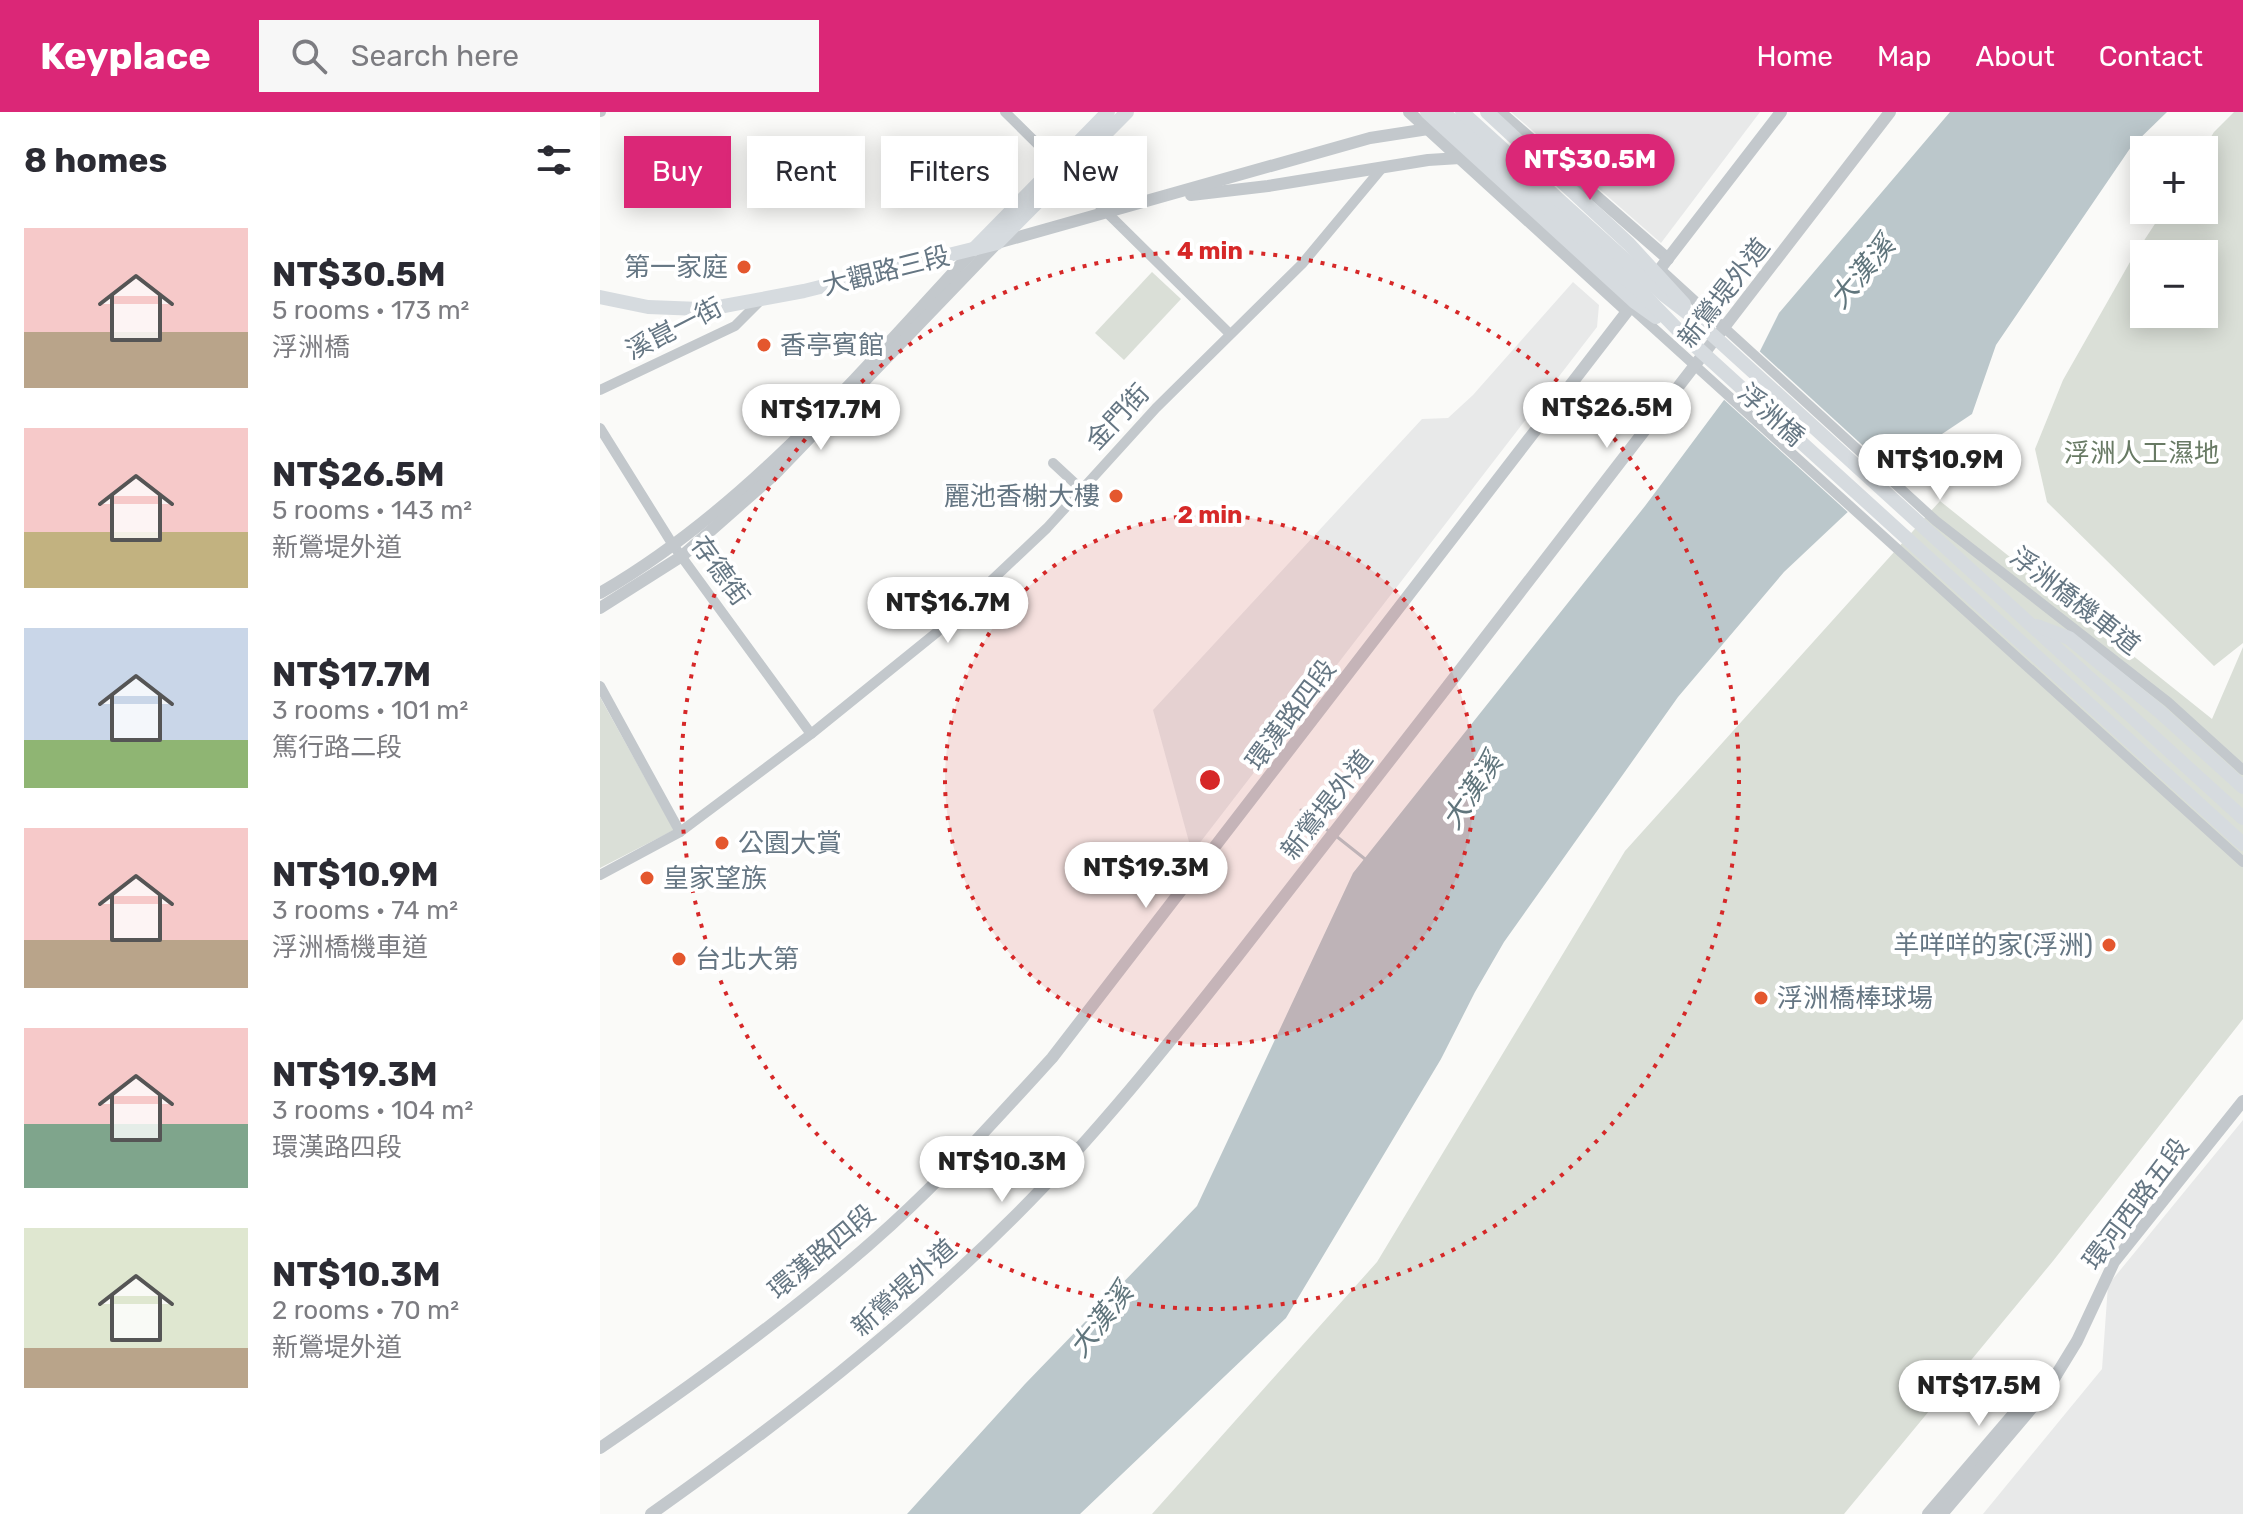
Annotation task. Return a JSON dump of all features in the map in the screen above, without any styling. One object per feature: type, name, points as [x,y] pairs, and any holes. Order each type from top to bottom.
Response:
[{"type":"main road","points":[[1089,136],[1108,112]]},
{"type":"main road","points":[[1100,136],[1127,112]]},
{"type":"main road","points":[[1427,112],[1635,302],[1681,333]]},
{"type":"main road","name":"浮洲橋","points":[[1443,112],[2243,844]]},
{"type":"main road","name":"浮洲橋","points":[[1462,112],[1664,295],[1695,319],[2243,818]]},
{"type":"main road","points":[[1487,112],[1629,244],[1672,288],[1695,319]]},
{"type":"main road","points":[[974,250],[1034,195]]},
{"type":"main road","points":[[997,243],[1034,201]]},
{"type":"main road","name":"大觀路三段","points":[[600,297],[648,307],[700,309],[762,299],[997,243]]},
{"type":"main road","name":"浮洲橋","points":[[2029,623],[2069,638],[2159,711],[2243,787]]},
{"type":"street","points":[[1005,112],[1034,140]]},
{"type":"street","points":[[1409,112],[1627,311]]},
{"type":"street","points":[[1420,112],[1652,327],[1708,374],[2243,862]]},
{"type":"street","name":"大觀路三段","points":[[997,243],[1370,138],[1428,129],[1469,112]]},
{"type":"street","points":[[1500,112],[1668,259]]},
{"type":"street","name":"環漢路四段","points":[[600,1448],[672,1398],[827,1280],[958,1159],[1052,1058],[1781,112]]},
{"type":"street","name":"新鶯堤外道","points":[[651,1514],[733,1456],[857,1359],[936,1292],[1017,1214],[1085,1142],[1139,1080],[1352,810],[1890,112]]},
{"type":"street","name":"大觀路三段","points":[[1168,197],[1460,158]]},
{"type":"street","points":[[1287,162],[1285,172],[1296,182]]},
{"type":"street","name":"金門街","points":[[600,875],[680,832],[811,734],[936,633],[1047,528],[1229,333],[1302,264],[1382,168]]},
{"type":"street","points":[[1558,247],[1574,247],[1603,207],[1596,198]]},
{"type":"street","points":[[1105,208],[1229,333]]},
{"type":"street","points":[[600,608],[682,556],[774,475],[997,243]]},
{"type":"street","name":"浮洲橋機車道","points":[[1629,244],[1646,256],[1936,521],[2168,702],[2243,770]]},
{"type":"street","points":[[600,593],[673,545],[751,480],[842,391],[974,250]]},
{"type":"street","name":"溪崑一街","points":[[600,390],[735,326],[762,299]]},
{"type":"street","name":"存德街","points":[[600,428],[673,545],[811,734]]},
{"type":"street","points":[[1053,463],[1081,489]]},
{"type":"street","points":[[2119,665],[2243,778]]},
{"type":"street","points":[[600,686],[680,832]]},
{"type":"street","name":"環河西路五段","points":[[2056,1375],[2077,1341],[2114,1262],[2243,1101]]},
{"type":"street","points":[[1928,1514],[2040,1383],[2056,1375]]},
{"type":"street","points":[[1942,1514],[2047,1390],[2056,1375]]},
{"type":"shaded area","points":[[1511,112],[1760,112],[1661,243]]},
{"type":"shaded area","points":[[1573,282],[1599,305],[1597,327],[1192,853],[1153,710],[1422,419],[1448,418],[1473,395]]},
{"type":"shaded area","points":[[2243,1120],[2243,1514],[1983,1514],[2102,1369],[2108,1285]]},
{"type":"green space","name":"浮洲人工濕地","points":[[2234,112],[2243,112],[2243,643],[2214,666],[2047,502],[2035,449],[2063,380],[2130,262],[2130,328],[2218,328],[2218,240],[2144,240],[2155,224],[2218,224],[2218,136],[2212,136]]},
{"type":"green space","points":[[1152,272],[1181,299],[1124,360],[1095,333]]},
{"type":"green space","points":[[1940,501],[2212,719],[2243,647],[2243,1019],[2053,1261],[1844,1514],[1152,1514],[1377,1262],[1625,851]]},
{"type":"green space","points":[[600,697],[674,830],[600,868]]},
{"type":"water","name":"大漢溪","points":[[1950,112],[2167,112],[2142,136],[2130,136],[2130,148],[1996,345],[1972,414],[1903,460],[1784,572],[1678,697],[1504,942],[1441,1059],[1286,1318],[1080,1514],[907,1514],[1025,1384],[1197,1206],[1353,873],[1645,506],[1759,353],[1779,313]]},
{"type":"pier","points":[[1756,348],[1894,474],[1851,515],[1721,397]]},
{"type":"waterway","points":[[1301,810],[1330,832]]},
{"type":"waterway","points":[[1336,836],[1365,859]]},
{"type":"place","name":"第一家庭","points":[[744,267]]},
{"type":"place","name":"香亭賓館","points":[[764,345]]},
{"type":"place","name":"麗池香榭大樓","points":[[1116,496]]},
{"type":"place","name":"公園大賞","points":[[722,843]]},
{"type":"place","name":"皇家望族","points":[[647,878]]},
{"type":"place","name":"羊咩咩的家(浮洲)","points":[[2109,945]]},
{"type":"place","name":"台北大第","points":[[679,959]]},
{"type":"place","name":"浮洲橋棒球場","points":[[1761,998]]}]
